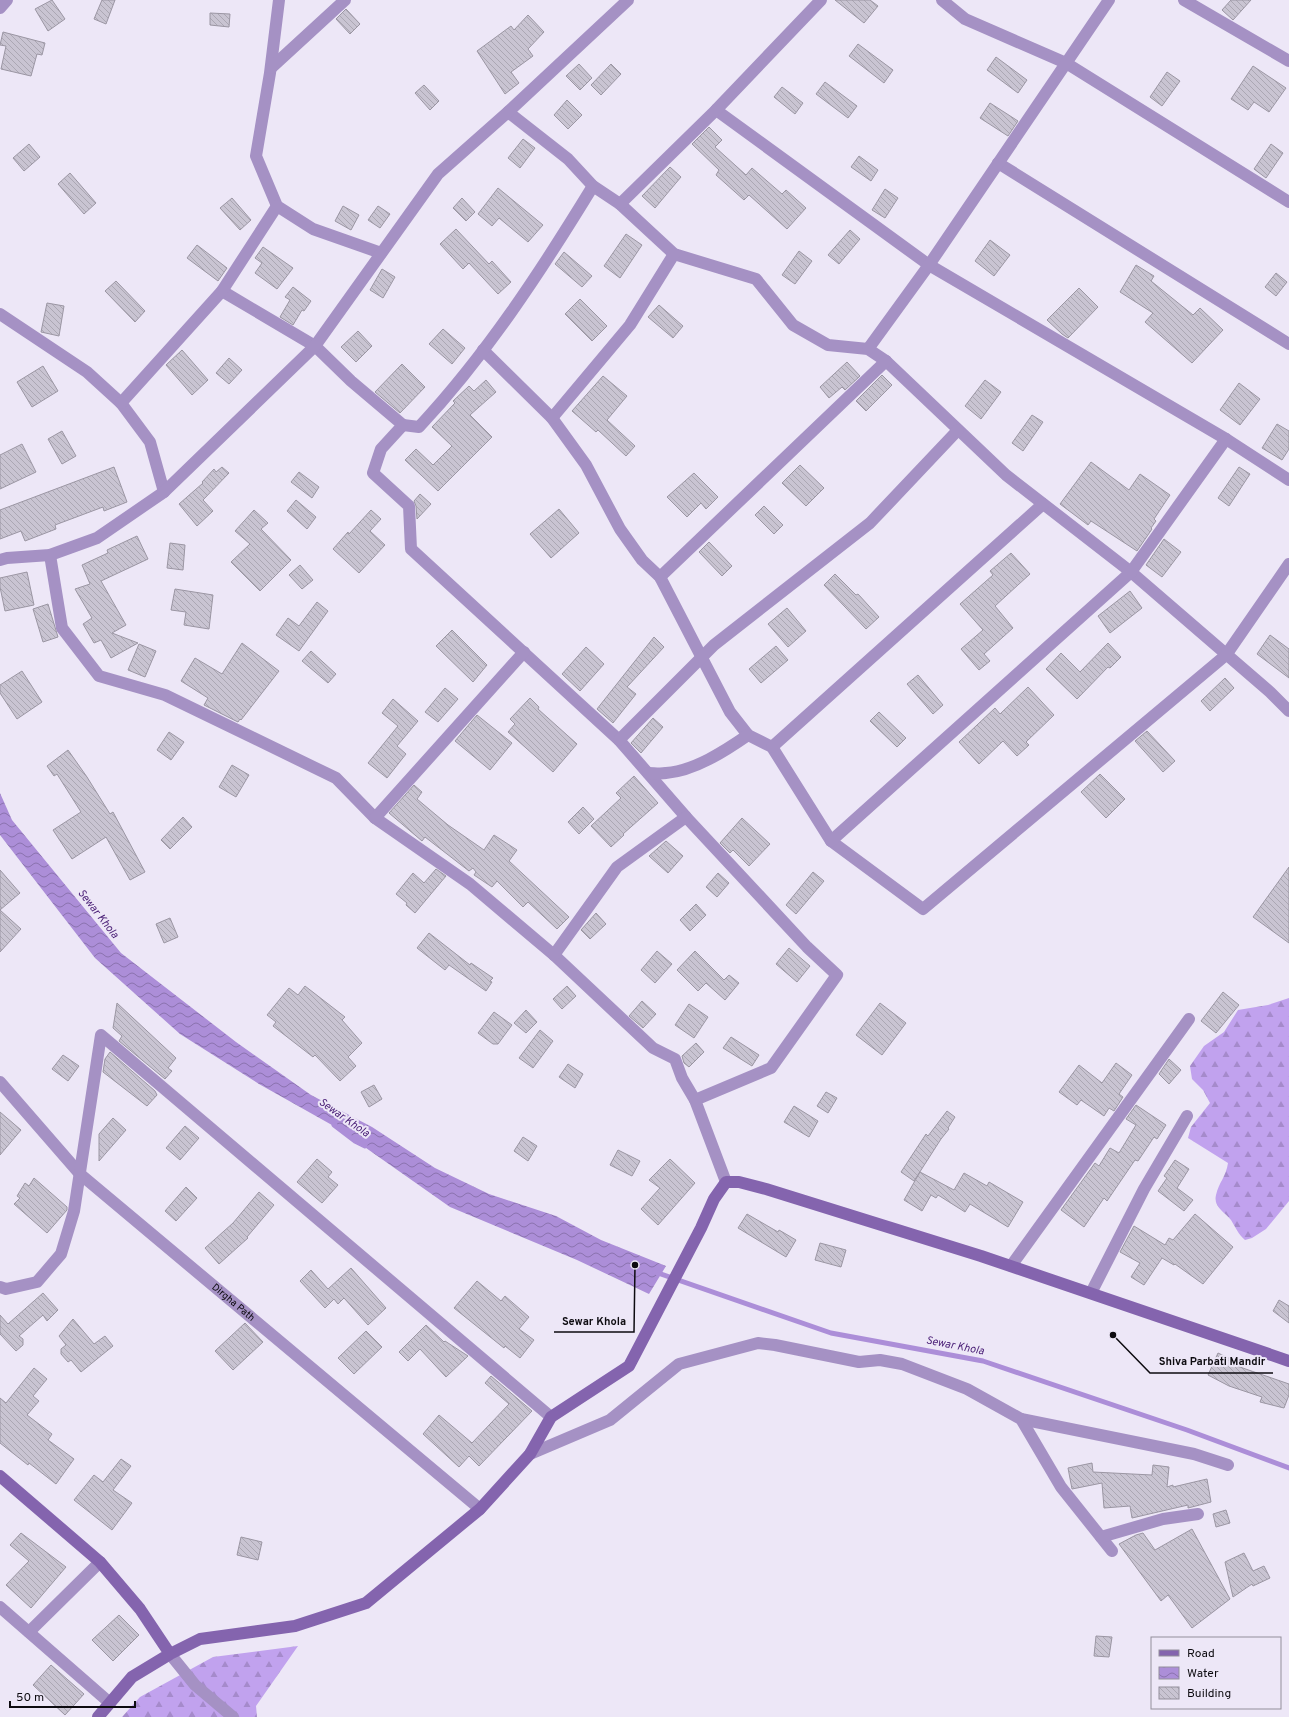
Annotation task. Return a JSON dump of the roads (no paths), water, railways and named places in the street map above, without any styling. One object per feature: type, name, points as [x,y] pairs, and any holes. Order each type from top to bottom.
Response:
[{"type":"street","points":[[0,8],[7,0]]},
{"type":"street","points":[[279,0],[271,68],[256,156],[277,206],[312,229],[381,253]]},
{"type":"street","points":[[271,68],[345,0]]},
{"type":"street","points":[[0,560],[7,558],[50,555],[97,538],[164,492],[315,346],[438,174],[508,112],[628,0]]},
{"type":"street","points":[[620,204],[716,110],[820,0]]},
{"type":"street","points":[[942,0],[965,19],[1066,63],[1289,202]]},
{"type":"street","points":[[868,349],[929,265],[1109,0]]},
{"type":"street","points":[[1184,0],[1289,61]]},
{"type":"street","points":[[716,110],[929,265],[1226,439],[1289,480]]},
{"type":"street","points":[[508,112],[568,159],[593,186],[620,204],[674,254],[756,279],[793,326],[828,345],[868,349],[886,361],[1006,475],[1131,572],[1270,692],[1289,711]]},
{"type":"street","points":[[998,163],[1289,344]]},
{"type":"street","points":[[222,291],[315,346],[351,381],[403,425],[419,427],[440,404],[500,329],[549,258],[593,186]]},
{"type":"street","points":[[121,403],[222,291],[277,206]]},
{"type":"street","points":[[552,418],[630,325],[674,254]]},
{"type":"street","points":[[0,314],[87,372],[121,403],[150,442],[164,492]]},
{"type":"street","points":[[483,350],[552,418],[586,465],[620,528],[642,560],[660,577],[701,659],[730,712],[748,735],[772,747],[831,841],[923,909],[1226,655],[1289,564]]},
{"type":"street","points":[[660,577],[886,361]]},
{"type":"street","points":[[403,425],[381,449],[373,472],[409,506],[411,549],[619,740],[686,817],[807,947],[837,975],[771,1068],[695,1100]]},
{"type":"street","points":[[619,740],[714,645],[870,523],[958,430]]},
{"type":"street","points":[[831,841],[1131,572],[1226,439]]},
{"type":"street","points":[[772,747],[1043,504]]},
{"type":"street","points":[[50,555],[62,628],[99,676],[165,695],[336,778],[375,818],[470,884],[554,955],[653,1048],[675,1059],[682,1078],[695,1100],[726,1182]]},
{"type":"street","points":[[375,818],[524,652]]},
{"type":"street","points":[[648,774],[668,773],[691,766],[724,751],[748,735]]},
{"type":"street","points":[[554,955],[617,867],[686,817]]},
{"type":"street","points":[[1011,1266],[1189,1019]]},
{"type":"street","points":[[0,1288],[6,1289],[37,1282],[61,1254],[74,1211],[101,1035],[551,1418]]},
{"type":"street","name":"Dirgha Path","points":[[0,1082],[80,1174],[480,1509]]},
{"type":"street","points":[[1091,1293],[1144,1189],[1187,1116]]},
{"type":"street","points":[[726,1182],[739,1182],[766,1189],[1011,1266],[1289,1361]]},
{"type":"street","points":[[98,1717],[132,1677],[170,1654],[200,1639],[295,1626],[366,1603],[480,1509],[530,1454],[551,1418],[629,1366],[714,1200],[726,1182]]},
{"type":"street","points":[[530,1454],[610,1420],[679,1364],[758,1344],[775,1345],[859,1362],[880,1360],[902,1364],[967,1389],[1021,1419],[1194,1454],[1228,1465]]},
{"type":"street","points":[[1021,1419],[1061,1487],[1112,1551]]},
{"type":"street","points":[[0,1476],[100,1562],[140,1609],[170,1654],[195,1685],[232,1717]]},
{"type":"street","points":[[1101,1537],[1163,1519],[1198,1514]]},
{"type":"street","points":[[29,1632],[100,1562]]},
{"type":"street","points":[[0,1607],[110,1703]]},
{"type":"water","points":[[0,793],[12,820],[121,953],[236,1042],[311,1095],[372,1127],[435,1168],[489,1194],[556,1216],[601,1240],[666,1266],[649,1294],[577,1260],[450,1207],[339,1129],[259,1084],[180,1034],[95,958],[0,835]]},
{"type":"waterway","name":"Sewar Khola","points":[[334,1125],[355,1141],[365,1146]]},
{"type":"waterway","name":"Sewar Khola","points":[[655,1272],[831,1333],[983,1361],[1187,1430],[1289,1468]]},
{"type":"place","name":"Sewar Khola","points":[[635,1265]]},
{"type":"place","name":"Shiva Parbati Mandir","points":[[1113,1335]]}]
